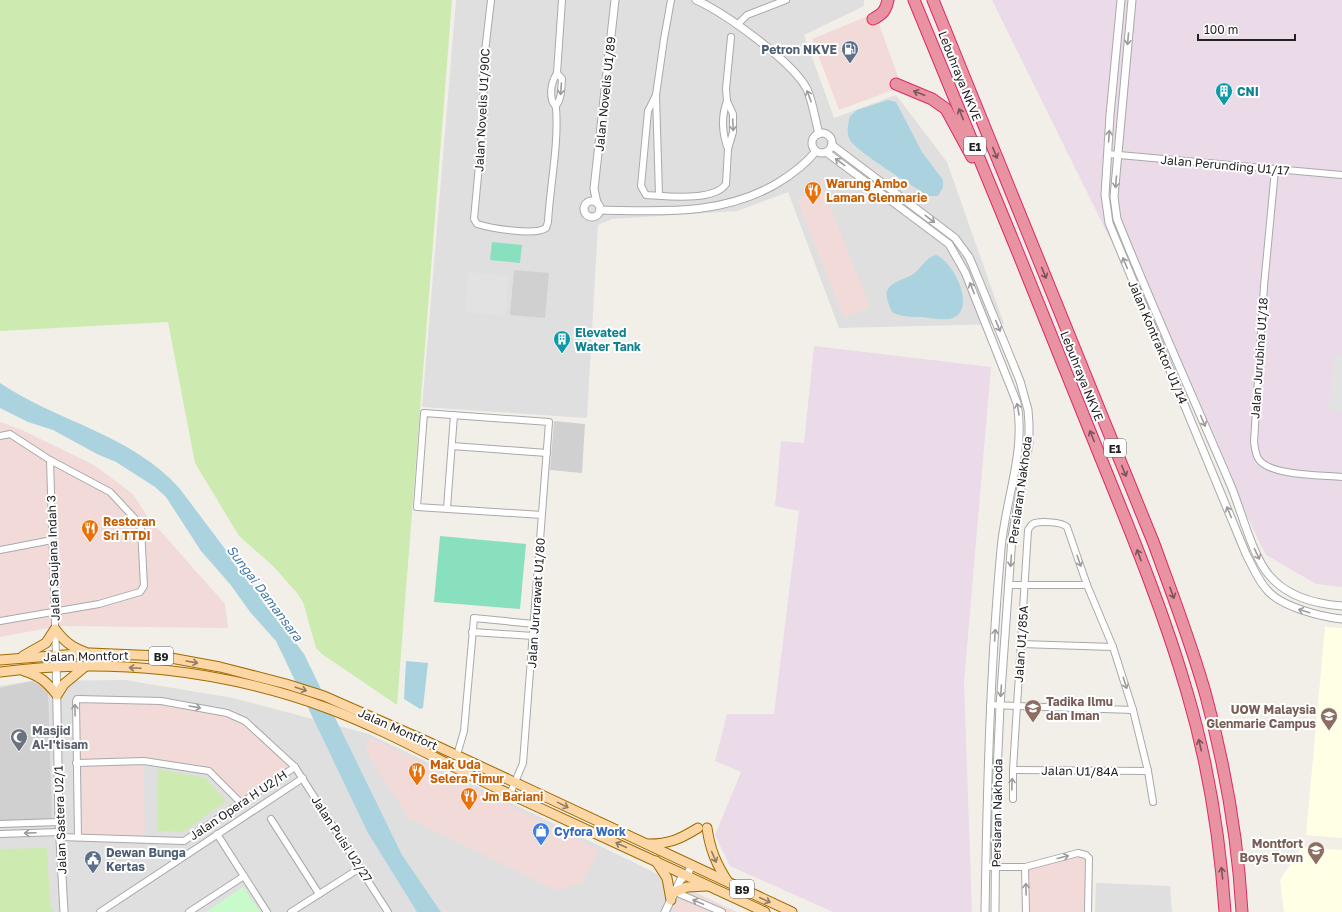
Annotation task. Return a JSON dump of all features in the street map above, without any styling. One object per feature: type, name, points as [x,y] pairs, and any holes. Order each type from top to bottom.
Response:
[{"type":"highway","points":[[873,18],[882,15],[888,0]]},
{"type":"highway","name":"Lebuhraya NKVE","points":[[914,0],[1035,292],[1136,547],[1184,680],[1202,754],[1213,810],[1219,847],[1225,912]]},
{"type":"highway","name":"Lebuhraya NKVE","points":[[933,0],[1154,544],[1183,623],[1206,696],[1224,777],[1237,851],[1242,912]]},
{"type":"highway","points":[[896,84],[932,98],[946,109],[966,145],[1035,292]]},
{"type":"main road","points":[[18,658],[46,643],[55,629],[64,641],[74,648],[90,653]]},
{"type":"main road","name":"Jalan Montfort","points":[[0,660],[90,653],[160,656],[220,666],[324,696],[516,782],[792,912]]},
{"type":"main road","points":[[18,669],[38,676],[47,682],[57,695],[67,681],[87,665]]},
{"type":"main road","name":"Jalan Montfort","points":[[0,672],[18,669],[87,665],[168,670],[214,678],[269,691],[327,708],[367,725],[510,794],[765,912]]},
{"type":"main road","points":[[645,844],[671,842],[703,828],[714,858],[729,883]]},
{"type":"main road","points":[[656,861],[667,878],[673,896],[687,887],[711,886]]},
{"type":"street","name":"Jalan Novelis U1/90C","points":[[491,0],[483,69],[484,111],[474,219],[477,224],[486,227],[536,232],[543,230],[548,222],[556,131],[556,106],[552,102],[552,95],[553,81],[557,73],[562,0]]},
{"type":"street","name":"Jalan Novelis U1/89","points":[[588,202],[594,189],[615,0]]},
{"type":"street","points":[[659,196],[656,95],[671,0]]},
{"type":"street","points":[[696,0],[737,25],[794,73],[806,89],[819,134]]},
{"type":"street","points":[[737,25],[747,15],[786,0]]},
{"type":"street","name":"Jalan Kontraktor U1/14","points":[[1121,0],[1105,196],[1109,223],[1246,554],[1263,586],[1270,593],[1299,609],[1328,617],[1342,619]]},
{"type":"street","name":"Jalan Kontraktor U1/14","points":[[1132,0],[1114,197],[1117,219],[1256,551],[1268,575],[1278,584],[1308,601],[1342,606]]},
{"type":"street","points":[[728,149],[723,137],[723,113],[727,101],[728,64],[731,37]]},
{"type":"street","points":[[656,95],[648,111],[641,186],[646,194],[659,196],[694,196],[719,192],[723,189],[726,184],[728,149],[734,132],[733,114],[727,101]]},
{"type":"street","points":[[646,127],[652,125],[656,128]]},
{"type":"street","points":[[819,134],[827,135],[831,139],[832,145],[826,152],[821,153],[816,151],[812,146],[812,140],[819,134]]},
{"type":"street","name":"Persiaran Nakhoda","points":[[832,145],[955,238],[965,251],[976,271],[1020,381],[1028,410],[1029,443],[1012,537],[1000,706],[996,794],[994,912]]},
{"type":"street","points":[[599,206],[596,216],[587,216],[584,208],[588,202],[593,201],[599,206],[669,212],[736,203],[760,193],[790,176],[809,160],[816,151]]},
{"type":"street","name":"Persiaran Nakhoda","points":[[826,152],[949,244],[965,272],[1017,403],[1020,418],[1019,444],[1004,518],[990,705],[985,912]]},
{"type":"street","name":"Jalan Perunding U1/17","points":[[1108,154],[1342,175]]},
{"type":"street","name":"Jalan Jurubina U1/18","points":[[1275,170],[1264,286],[1254,442],[1258,458],[1268,466],[1280,471],[1342,477]]},
{"type":"street","name":"Jalan Novelis U1/89","points":[[594,189],[599,206]]},
{"type":"street","points":[[447,508],[454,415],[424,413],[417,507],[542,515]]},
{"type":"street","name":"Jalan Jururawat U1/80","points":[[454,415],[549,422],[523,763],[510,794]]},
{"type":"street","points":[[0,436],[10,434],[50,460],[110,492],[138,522],[141,529],[144,586],[140,592],[99,604],[0,620]]},
{"type":"street","points":[[452,446],[547,453]]},
{"type":"street","name":"Jalan Saujana Indah 3","points":[[50,460],[56,655]]},
{"type":"street","name":"Jalan U1/85A","points":[[1013,799],[1013,770],[1028,530],[1031,525],[1035,523],[1065,525],[1087,585]]},
{"type":"street","points":[[0,550],[52,540]]},
{"type":"street","points":[[1009,585],[1087,585],[1113,647],[1133,710],[1148,771],[1153,802]]},
{"type":"street","points":[[457,755],[464,731],[474,618],[534,624]]},
{"type":"street","points":[[472,632],[533,636]]},
{"type":"street","points":[[1021,644],[1113,647]]},
{"type":"street","name":"Jalan Sastera U2/1","points":[[56,655],[59,822],[64,912]]},
{"type":"street","name":"Jalan Puisi U2/27","points":[[76,763],[75,703],[78,699],[161,701],[227,713],[245,722],[295,767],[387,911]]},
{"type":"street","points":[[990,705],[1133,710]]},
{"type":"street","points":[[78,837],[76,763],[144,761],[209,772],[241,803]]},
{"type":"street","name":"Jalan Opera H U2/H","points":[[0,834],[60,834],[78,837],[184,841],[295,767]]},
{"type":"street","name":"Jalan U1/84A","points":[[1013,770],[1148,771]]},
{"type":"street","points":[[100,912],[302,778]]},
{"type":"street","points":[[271,819],[319,894]]},
{"type":"street","points":[[0,824],[59,822]]},
{"type":"street","points":[[217,834],[267,912]]},
{"type":"street","points":[[986,867],[1025,867],[1078,853],[1086,855],[1089,858],[1088,912]]},
{"type":"street","points":[[665,912],[688,864]]},
{"type":"street","points":[[1025,867],[1026,912]]},
{"type":"street","points":[[291,912],[360,868]]},
{"type":"street","points":[[189,912],[244,876]]},
{"type":"street","points":[[673,896],[722,912]]},
{"type":"shaded area","points":[[456,0],[864,0],[864,6],[804,35],[834,118],[896,95],[947,162],[1004,324],[839,328],[788,192],[737,211],[612,219],[598,225],[587,418],[422,407]]},
{"type":"shaded area","points":[[992,0],[1342,0],[1342,587],[1316,584],[1266,555]]},
{"type":"shaded area","points":[[875,13],[900,82],[896,89],[839,110],[812,39]]},
{"type":"shaded area","points":[[823,189],[870,307],[844,317],[797,200]]},
{"type":"shaded area","points":[[514,270],[549,273],[545,318],[510,315]]},
{"type":"shaded area","points":[[468,272],[508,276],[505,316],[465,312]]},
{"type":"shaded area","points":[[814,346],[991,367],[964,682],[972,912],[833,912],[730,866],[715,835],[741,772],[715,761],[727,714],[774,714],[799,511],[775,506],[781,441],[804,443]]},
{"type":"shaded area","points":[[1334,356],[1342,356],[1342,412],[1329,411]]},
{"type":"shaded area","points":[[554,421],[585,424],[582,473],[550,470]]},
{"type":"shaded area","points":[[0,422],[20,429],[94,465],[133,494],[147,516],[225,604],[228,628],[60,626],[0,637]]},
{"type":"shaded area","name":"UOW Malaysia Glenmarie Campus","points":[[1325,627],[1342,628],[1342,838],[1306,835]]},
{"type":"shaded area","points":[[125,680],[233,698],[369,734],[736,912],[0,912],[0,686],[32,681]]},
{"type":"shaded area","points":[[32,681],[48,690],[52,819],[0,821],[0,688]]},
{"type":"shaded area","points":[[77,703],[159,703],[226,715],[239,720],[292,767],[241,800],[208,769],[143,758],[145,838],[80,835]]},
{"type":"shaded area","points":[[371,738],[599,850],[582,883],[555,890],[409,818],[371,760],[365,744]]},
{"type":"shaded area","name":"Montfort Boys Town","points":[[1302,847],[1342,850],[1342,912],[1284,912],[1280,880]]},
{"type":"shaded area","points":[[1077,856],[1086,859],[1085,912],[1028,912],[1028,869]]},
{"type":"shaded area","points":[[1096,883],[1170,886],[1172,912],[1095,912]]},
{"type":"shaded area","points":[[695,893],[736,912],[673,912],[676,904]]},
{"type":"green space","points":[[0,0],[452,0],[397,705],[322,654],[316,648],[303,602],[273,566],[239,536],[195,463],[168,322],[0,331]]},
{"type":"green space","points":[[492,242],[522,245],[520,263],[490,260]]},
{"type":"green space","points":[[440,536],[526,544],[520,609],[434,602]]},
{"type":"green space","points":[[157,769],[205,778],[226,801],[183,832],[158,831]]},
{"type":"green space","points":[[47,848],[50,903],[53,912],[0,912],[0,849]]},
{"type":"green space","points":[[243,887],[260,912],[206,912]]},
{"type":"water","points":[[888,100],[896,102],[922,152],[943,180],[943,187],[938,196],[928,196],[874,161],[855,146],[850,140],[848,125],[850,116],[857,110]]},
{"type":"water","points":[[936,255],[943,259],[949,266],[960,285],[963,295],[963,305],[960,313],[953,318],[942,319],[899,315],[892,312],[887,296],[887,291],[891,285],[916,272],[929,258]]},
{"type":"water","points":[[0,383],[22,397],[118,442],[140,455],[161,471],[180,489],[304,654],[402,855],[441,912],[417,912],[368,833],[276,641],[250,612],[230,584],[201,551],[166,497],[155,487],[116,462],[97,454],[53,430],[28,422],[0,408]]},
{"type":"water","points":[[406,661],[428,663],[423,708],[420,709],[404,699]]},
{"type":"place","name":"Petron NKVE","points":[[850,64]]},
{"type":"place","name":"CNI","points":[[1224,106]]},
{"type":"place","name":"Warung Ambo Laman Glenmarie","points":[[813,205]]},
{"type":"place","name":"Elevated Water Tank","points":[[562,354]]},
{"type":"place","name":"Restoran Sri TTDI","points":[[90,543]]},
{"type":"place","name":"Tadika Ilmu dan Iman","points":[[1033,723]]},
{"type":"place","name":"UOW Malaysia Glenmarie Campus","points":[[1329,731]]},
{"type":"place","name":"Masjid Al-I'tisam","points":[[19,752]]},
{"type":"place","name":"Mak Uda Selera Timur","points":[[417,786]]},
{"type":"place","name":"Jm Bariani","points":[[469,811]]},
{"type":"place","name":"Cyfora Work","points":[[541,846]]},
{"type":"place","name":"Montfort Boys Town","points":[[1316,865]]},
{"type":"place","name":"Dewan Bunga Kertas","points":[[93,874]]},
{"type":"water label","name":"Sungai Damansara","points":[[265,593]]}]
